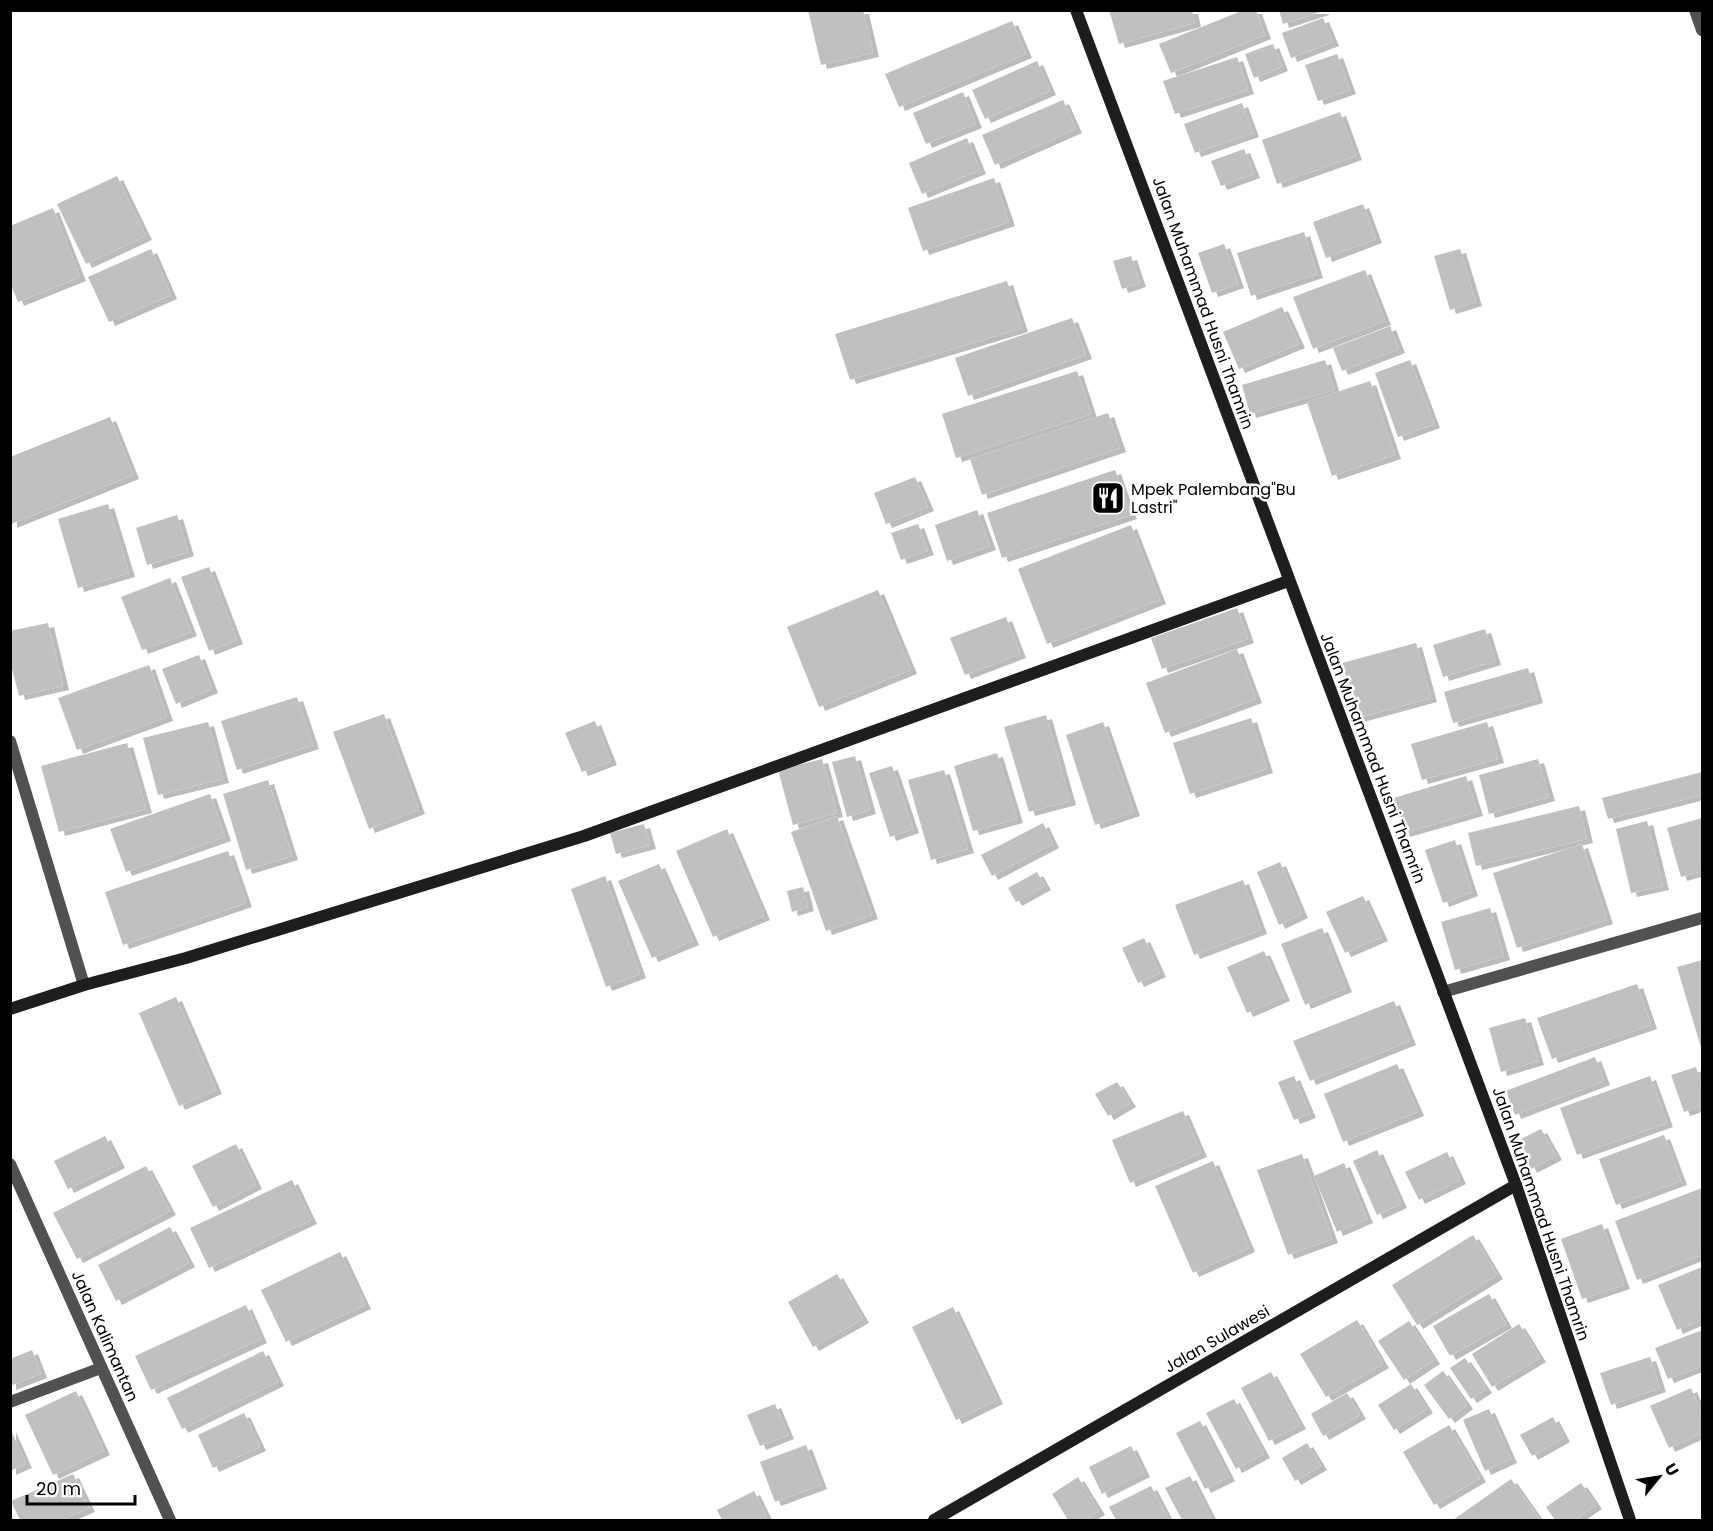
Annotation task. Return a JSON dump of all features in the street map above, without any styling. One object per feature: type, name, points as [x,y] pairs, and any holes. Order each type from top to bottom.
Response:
[{"type":"street","name":"Jalan Muhammad Husni Thamrin","points":[[1076,10],[1516,1185],[1630,1521]]},
{"type":"street","points":[[1695,10],[1702,30]]},
{"type":"street","points":[[10,1009],[84,985],[186,958],[584,836],[1288,580]]},
{"type":"street","points":[[10,741],[84,985]]},
{"type":"street","points":[[1443,992],[1702,918]]},
{"type":"street","name":"Jalan Kalimantan","points":[[10,1164],[170,1521]]},
{"type":"street","name":"Jalan Sulawesi","points":[[934,1521],[1516,1185]]},
{"type":"street","points":[[10,1402],[101,1368]]},
{"type":"building","points":[[808,10],[863,10],[873,53],[821,65]]},
{"type":"building","points":[[1109,10],[1192,10],[1195,23],[1119,44]]},
{"type":"building","points":[[1244,10],[1256,10],[1265,35],[1171,73],[1159,44]]},
{"type":"building","points":[[1279,10],[1323,10],[1323,11],[1283,24]]},
{"type":"building","points":[[1323,18],[1333,42],[1291,58],[1282,33]]},
{"type":"building","points":[[1012,21],[1026,54],[899,107],[885,74]]},
{"type":"building","points":[[1273,44],[1282,67],[1254,78],[1245,54]]},
{"type":"building","points":[[1337,54],[1350,90],[1318,101],[1305,65]]},
{"type":"building","points":[[1237,57],[1248,90],[1175,114],[1163,81]]},
{"type":"building","points":[[1037,61],[1050,91],[985,119],[972,90]]},
{"type":"building","points":[[963,92],[976,124],[926,144],[913,113]]},
{"type":"building","points":[[1063,100],[1076,129],[995,165],[982,135]]},
{"type":"building","points":[[1242,103],[1253,133],[1195,153],[1184,124]]},
{"type":"building","points":[[1340,112],[1356,156],[1277,184],[1262,140]]},
{"type":"building","points":[[967,138],[980,170],[922,194],[909,163]]},
{"type":"building","points":[[1244,149],[1254,174],[1221,186],[1211,161]]},
{"type":"building","points":[[117,176],[146,236],[86,264],[57,204]]},
{"type":"building","points":[[994,178],[1009,222],[923,251],[908,208]]},
{"type":"building","points":[[1363,204],[1376,239],[1326,258],[1313,222]]},
{"type":"building","points":[[53,208],[80,277],[18,302],[10,283],[10,226]]},
{"type":"building","points":[[1304,232],[1317,274],[1251,296],[1237,253]]},
{"type":"building","points":[[1224,244],[1238,284],[1212,293],[1198,253]]},
{"type":"building","points":[[151,249],[171,295],[109,322],[88,277]]},
{"type":"building","points":[[1460,249],[1476,302],[1450,310],[1434,256]]},
{"type":"building","points":[[1131,256],[1140,283],[1122,289],[1113,261]]},
{"type":"building","points":[[1365,270],[1385,321],[1313,349],[1293,297]]},
{"type":"building","points":[[1007,281],[1022,328],[850,380],[835,334]]},
{"type":"building","points":[[1282,307],[1299,344],[1239,369],[1223,332]]},
{"type":"building","points":[[1072,318],[1086,355],[968,396],[955,358]]},
{"type":"building","points":[[1390,326],[1399,349],[1342,371],[1333,348]]},
{"type":"building","points":[[1325,360],[1334,390],[1250,414],[1242,385]]},
{"type":"building","points":[[1410,360],[1434,424],[1398,437],[1375,373]]},
{"type":"building","points":[[1077,371],[1091,414],[956,458],[942,414]]},
{"type":"building","points":[[1370,381],[1395,455],[1332,476],[1307,402]]},
{"type":"building","points":[[1108,413],[1120,448],[982,495],[970,459]]},
{"type":"building","points":[[110,417],[133,475],[11,524],[10,457]]},
{"type":"building","points":[[1115,470],[1131,515],[1002,558],[987,513]]},
{"type":"building","points":[[915,477],[928,507],[886,524],[874,493]]},
{"type":"building","points":[[108,504],[129,573],[78,588],[58,519]]},
{"type":"building","points":[[977,510],[990,546],[947,561],[935,525]]},
{"type":"building","points":[[177,515],[188,552],[147,565],[136,528]]},
{"type":"building","points":[[918,524],[928,551],[901,560],[891,533]]},
{"type":"building","points":[[1131,525],[1160,600],[1047,644],[1018,569]]},
{"type":"building","points":[[209,567],[237,640],[209,651],[181,577]]},
{"type":"building","points":[[170,578],[191,632],[142,650],[121,597]]},
{"type":"building","points":[[878,590],[911,670],[819,707],[787,627]]},
{"type":"building","points":[[1237,608],[1248,639],[1162,669],[1151,638]]},
{"type":"building","points":[[1006,617],[1020,654],[965,675],[950,638]]},
{"type":"building","points":[[48,623],[63,686],[19,696],[10,661],[10,631]]},
{"type":"building","points":[[1485,629],[1495,661],[1443,677],[1433,645]]},
{"type":"building","points":[[1416,643],[1431,698],[1358,718],[1342,663]]},
{"type":"building","points":[[1237,649],[1256,699],[1165,733],[1146,683]]},
{"type":"building","points":[[199,655],[212,689],[176,704],[162,669]]},
{"type":"building","points":[[149,665],[167,717],[77,750],[58,698]]},
{"type":"building","points":[[1528,668],[1537,699],[1453,723],[1444,692]]},
{"type":"building","points":[[297,697],[313,745],[237,770],[221,721]]},
{"type":"building","points":[[384,714],[419,810],[369,829],[333,732]]},
{"type":"building","points":[[1046,715],[1070,801],[1029,812],[1004,727]]},
{"type":"building","points":[[1251,718],[1267,769],[1190,794],[1173,743]]},
{"type":"building","points":[[595,721],[611,761],[582,772],[565,733]]},
{"type":"building","points":[[208,722],[223,779],[158,795],[143,738]]},
{"type":"building","points":[[1103,722],[1134,812],[1095,825],[1066,735]]},
{"type":"building","points":[[1487,722],[1498,759],[1422,780],[1411,744]]},
{"type":"building","points":[[127,743],[146,809],[59,832],[41,766]]},
{"type":"building","points":[[997,753],[1017,819],[973,831],[954,766]]},
{"type":"building","points":[[855,756],[870,810],[847,817],[832,762]]},
{"type":"building","points":[[822,759],[837,813],[793,825],[778,770]]},
{"type":"building","points":[[1538,759],[1549,797],[1489,814],[1479,775]]},
{"type":"building","points":[[892,766],[913,829],[890,837],[869,773]]},
{"type":"building","points":[[944,770],[968,849],[931,860],[908,780]]},
{"type":"building","points":[[1702,772],[1702,795],[1608,819],[1602,798]]},
{"type":"building","points":[[1466,776],[1477,812],[1404,833],[1394,798]]},
{"type":"building","points":[[268,780],[292,856],[246,870],[223,794]]},
{"type":"building","points":[[210,794],[225,837],[126,872],[110,829]]},
{"type":"building","points":[[1579,806],[1587,839],[1476,866],[1468,833]]},
{"type":"building","points":[[837,816],[872,915],[826,931],[791,832]]},
{"type":"building","points":[[1702,818],[1702,871],[1681,877],[1667,828]]},
{"type":"building","points":[[1647,821],[1663,886],[1631,893],[1616,829]]},
{"type":"building","points":[[1043,823],[1053,844],[992,876],[981,855]]},
{"type":"building","points":[[644,824],[650,845],[616,854],[610,833]]},
{"type":"building","points":[[727,829],[764,916],[713,937],[676,851]]},
{"type":"building","points":[[1455,840],[1472,892],[1443,903],[1425,850]]},
{"type":"building","points":[[1582,844],[1607,920],[1517,948],[1493,873]]},
{"type":"building","points":[[228,851],[246,903],[123,945],[105,892]]},
{"type":"building","points":[[1280,862],[1302,914],[1279,925],[1257,872]]},
{"type":"building","points":[[659,864],[693,941],[652,958],[618,881]]},
{"type":"building","points":[[1037,872],[1045,886],[1016,902],[1008,888]]},
{"type":"building","points":[[605,876],[640,974],[606,987],[571,889]]},
{"type":"building","points":[[1243,880],[1261,930],[1194,955],[1175,905]]},
{"type":"building","points":[[803,887],[808,907],[792,912],[787,891]]},
{"type":"building","points":[[1363,896],[1382,937],[1345,953],[1326,912]]},
{"type":"building","points":[[1490,908],[1504,956],[1455,970],[1441,922]]},
{"type":"building","points":[[1322,928],[1346,988],[1305,1005],[1281,944]]},
{"type":"building","points":[[1144,938],[1160,973],[1138,983],[1122,948]]},
{"type":"building","points":[[1264,951],[1284,997],[1247,1013],[1227,967]]},
{"type":"building","points":[[1702,960],[1702,1051],[1677,967]]},
{"type":"building","points":[[1637,984],[1651,1025],[1552,1059],[1537,1018]]},
{"type":"building","points":[[176,997],[216,1090],[179,1106],[139,1013]]},
{"type":"building","points":[[1394,1001],[1410,1041],[1310,1081],[1293,1041]]},
{"type":"building","points":[[1525,1018],[1538,1061],[1501,1072],[1489,1028]]},
{"type":"building","points":[[1595,1057],[1604,1081],[1515,1115],[1506,1091]]},
{"type":"building","points":[[1397,1064],[1418,1112],[1343,1142],[1324,1094]]},
{"type":"building","points":[[1696,1067],[1702,1087],[1702,1106],[1684,1112],[1671,1075]]},
{"type":"building","points":[[1294,1076],[1310,1114],[1294,1120],[1278,1082]]},
{"type":"building","points":[[1650,1076],[1667,1123],[1577,1155],[1560,1108]]},
{"type":"building","points":[[1117,1082],[1130,1103],[1108,1116],[1095,1094]]},
{"type":"building","points":[[1183,1111],[1201,1153],[1130,1183],[1112,1140]]},
{"type":"building","points":[[1541,1129],[1556,1156],[1531,1169],[1517,1141]]},
{"type":"building","points":[[1664,1135],[1681,1181],[1616,1205],[1599,1159]]},
{"type":"building","points":[[105,1136],[119,1164],[68,1189],[54,1161]]},
{"type":"building","points":[[236,1144],[256,1185],[213,1207],[192,1166]]},
{"type":"building","points":[[1377,1150],[1401,1204],[1377,1215],[1353,1161]]},
{"type":"building","points":[[1447,1152],[1460,1180],[1419,1200],[1405,1172]]},
{"type":"building","points":[[1302,1154],[1332,1239],[1288,1255],[1257,1170]]},
{"type":"building","points":[[1213,1161],[1249,1248],[1193,1273],[1155,1186]]},
{"type":"building","points":[[1344,1163],[1367,1219],[1337,1232],[1314,1176]]},
{"type":"building","points":[[146,1166],[170,1211],[77,1259],[53,1213]]},
{"type":"building","points":[[292,1180],[311,1220],[209,1268],[190,1228]]},
{"type":"building","points":[[1702,1188],[1702,1255],[1637,1280],[1615,1221]]},
{"type":"building","points":[[1602,1224],[1624,1285],[1582,1299],[1561,1239]]},
{"type":"building","points":[[170,1227],[189,1263],[116,1301],[98,1265]]},
{"type":"building","points":[[1473,1235],[1497,1275],[1417,1325],[1392,1285]]},
{"type":"building","points":[[340,1252],[365,1305],[286,1342],[261,1290]]},
{"type":"building","points":[[1702,1267],[1702,1319],[1677,1330],[1658,1285]]},
{"type":"building","points":[[837,1274],[863,1319],[813,1347],[788,1302]]},
{"type":"building","points":[[1489,1294],[1506,1324],[1450,1356],[1433,1326]]},
{"type":"building","points":[[246,1305],[261,1339],[151,1390],[135,1356]]},
{"type":"building","points":[[953,1307],[997,1400],[956,1420],[912,1327]]},
{"type":"building","points":[[1357,1320],[1383,1364],[1326,1397],[1300,1354]]},
{"type":"building","points":[[1409,1321],[1434,1360],[1404,1380],[1378,1341]]},
{"type":"building","points":[[1519,1324],[1540,1358],[1492,1387],[1472,1354]]},
{"type":"building","points":[[1702,1330],[1702,1366],[1668,1379],[1655,1348]]},
{"type":"building","points":[[32,1350],[41,1374],[10,1386],[10,1359]]},
{"type":"building","points":[[263,1351],[278,1382],[182,1429],[167,1398]]},
{"type":"building","points":[[1650,1357],[1660,1388],[1611,1405],[1600,1373]]},
{"type":"building","points":[[1465,1358],[1486,1389],[1471,1399],[1450,1368]]},
{"type":"building","points":[[1443,1371],[1467,1405],[1449,1419],[1424,1385]]},
{"type":"building","points":[[1271,1372],[1300,1425],[1269,1441],[1241,1388]]},
{"type":"building","points":[[1411,1384],[1427,1409],[1394,1430],[1378,1405]]},
{"type":"building","points":[[1691,1388],[1702,1414],[1702,1433],[1669,1448],[1650,1406]]},
{"type":"building","points":[[76,1391],[104,1451],[53,1475],[25,1415]]},
{"type":"building","points":[[1347,1393],[1360,1415],[1323,1436],[1311,1414]]},
{"type":"building","points":[[1234,1399],[1264,1454],[1236,1469],[1206,1413]]},
{"type":"building","points":[[775,1404],[788,1435],[760,1446],[747,1415]]},
{"type":"building","points":[[1489,1409],[1511,1459],[1485,1471],[1463,1420]]},
{"type":"building","points":[[244,1413],[260,1447],[213,1468],[198,1435]]},
{"type":"building","points":[[1553,1417],[1564,1438],[1532,1456],[1520,1435]]},
{"type":"building","points":[[1200,1421],[1229,1477],[1205,1489],[1176,1433]]},
{"type":"building","points":[[1449,1425],[1480,1478],[1434,1505],[1403,1452]]},
{"type":"building","points":[[10,1428],[26,1464],[10,1471]]},
{"type":"building","points":[[1307,1443],[1321,1466],[1295,1481],[1282,1458]]},
{"type":"building","points":[[806,1445],[821,1485],[775,1502],[760,1462]]},
{"type":"building","points":[[1131,1446],[1144,1473],[1102,1494],[1089,1467]]},
{"type":"building","points":[[73,1474],[89,1508],[61,1520],[20,1520],[11,1501]]},
{"type":"building","points":[[1190,1476],[1211,1517],[1205,1520],[1182,1520],[1165,1488]]},
{"type":"building","points":[[1078,1477],[1099,1511],[1084,1520],[1068,1520],[1052,1494]]},
{"type":"building","points":[[1511,1479],[1540,1520],[1453,1520]]},
{"type":"building","points":[[1581,1483],[1596,1505],[1574,1520],[1555,1520],[1546,1507]]},
{"type":"building","points":[[1151,1486],[1169,1520],[1116,1520],[1109,1507]]},
{"type":"building","points":[[754,1491],[766,1516],[757,1520],[722,1520],[717,1510]]},
{"type":"place","name":"Mpek Palembang\"Bu Lastri\"","points":[[1108,498]]}]
